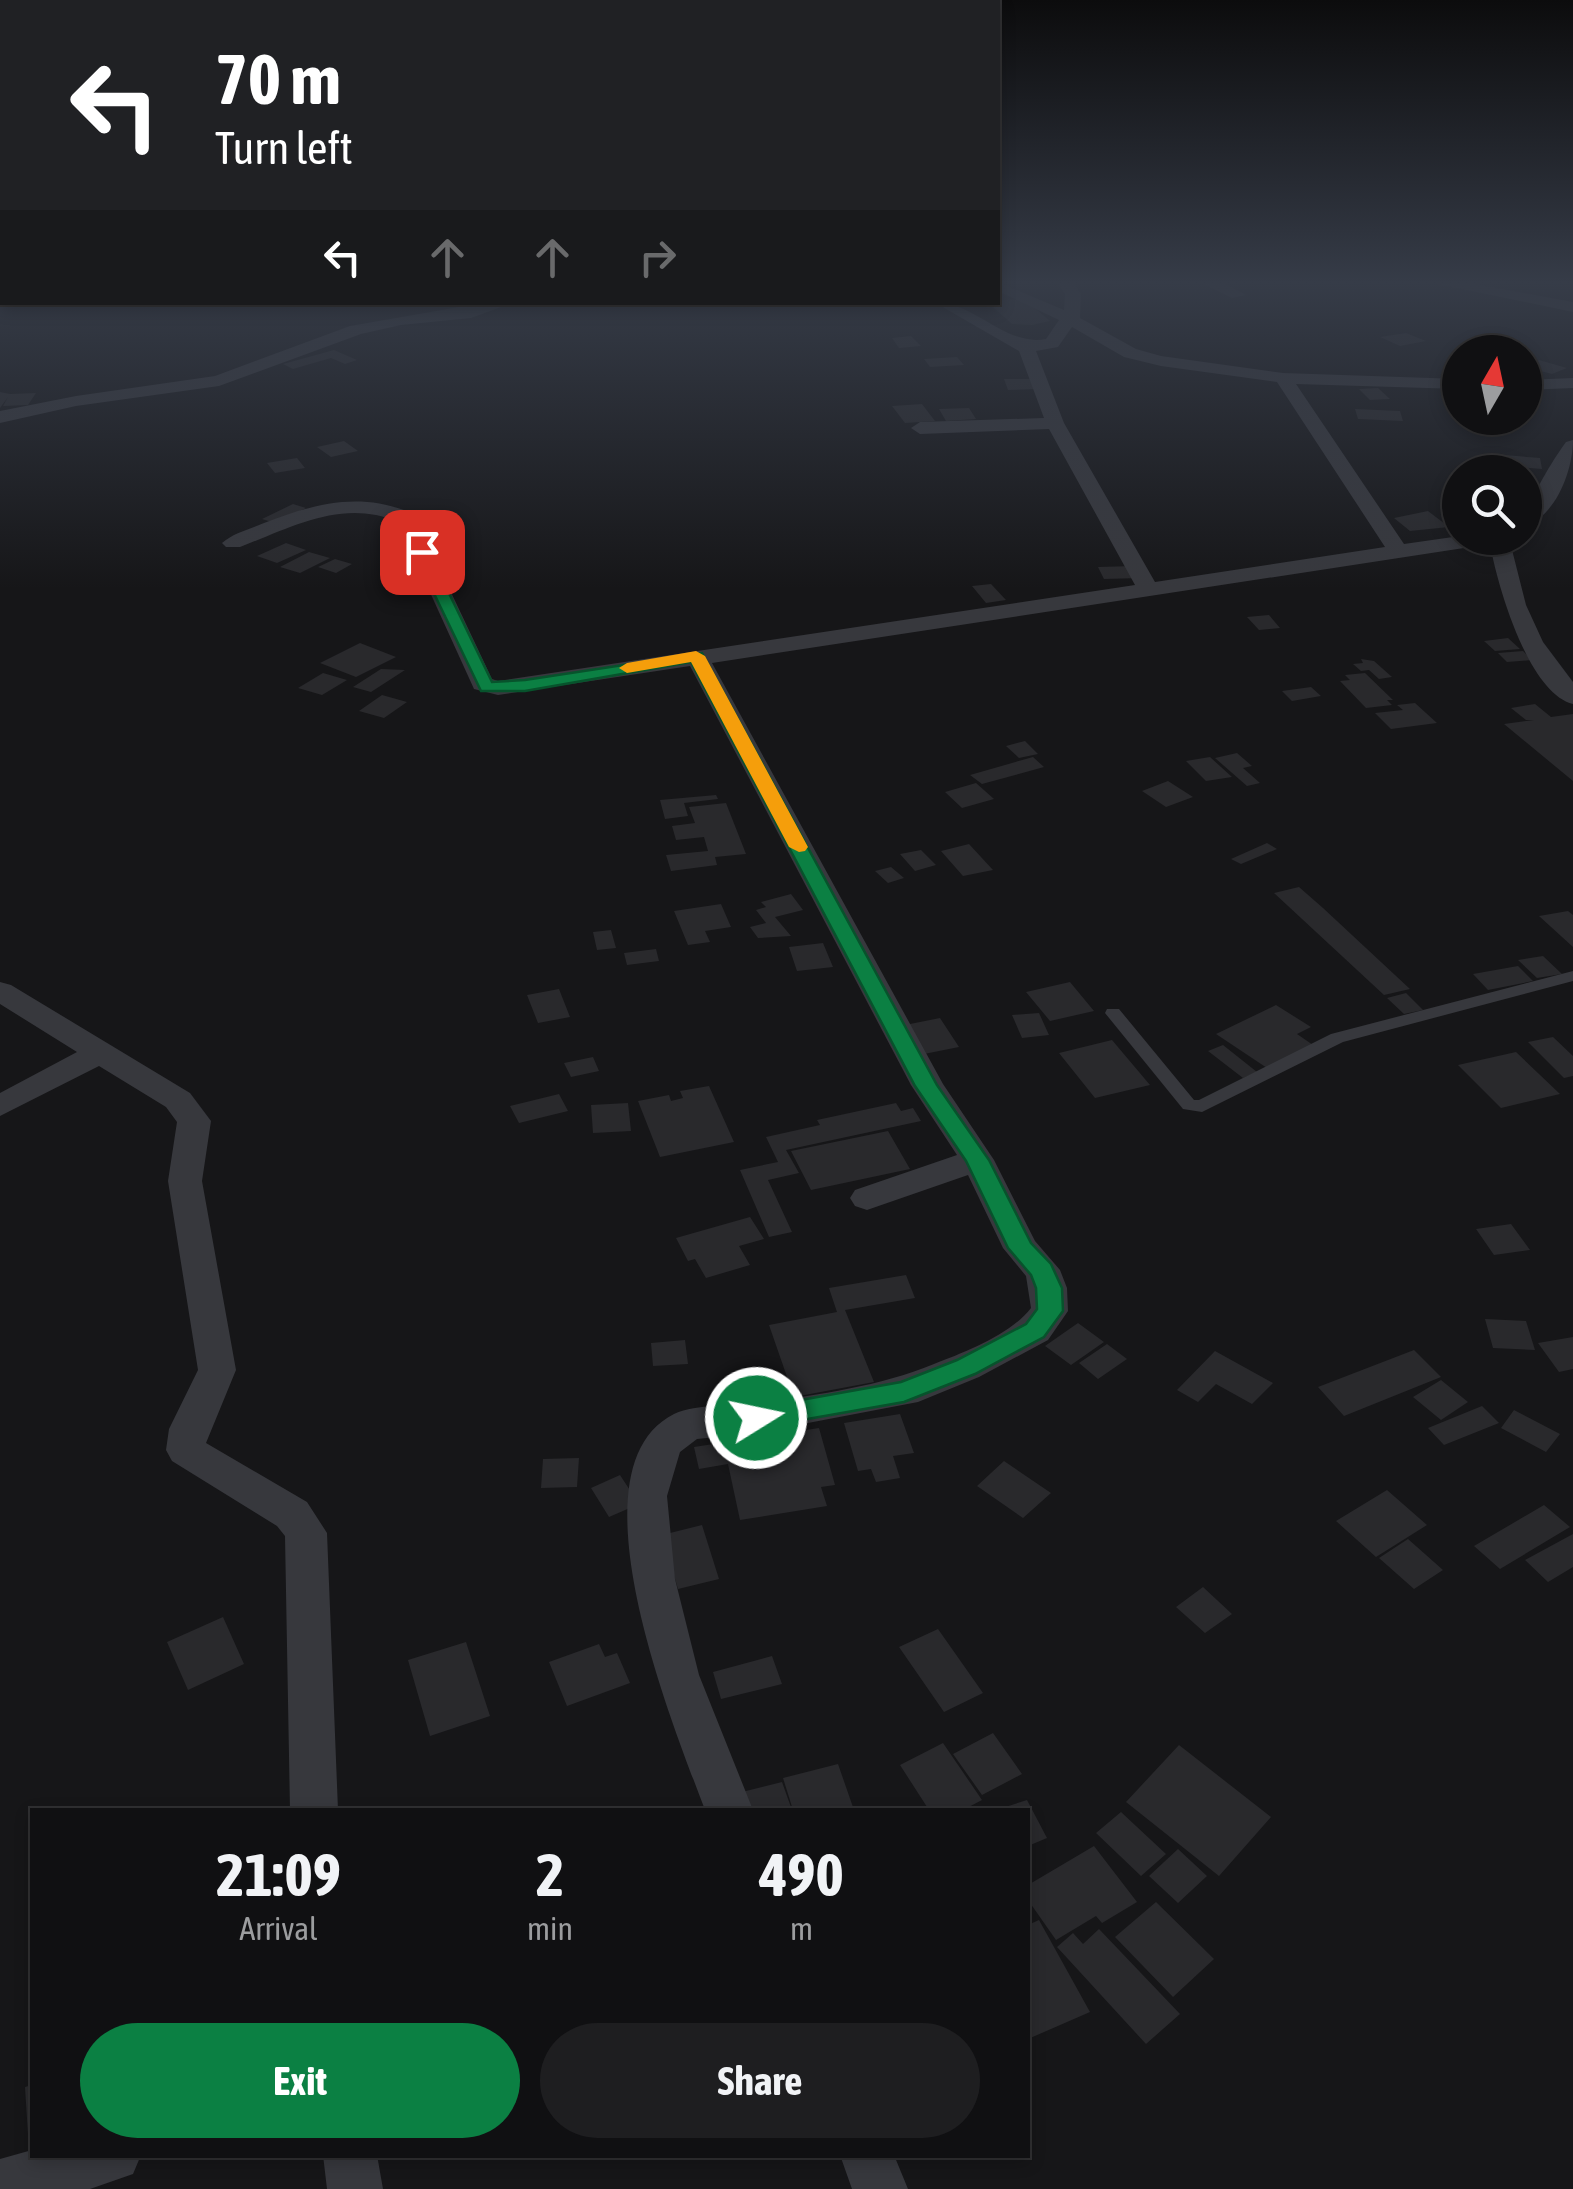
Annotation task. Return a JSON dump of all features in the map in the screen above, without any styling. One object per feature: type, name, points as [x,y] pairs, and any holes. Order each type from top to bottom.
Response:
[{"type":"street","points":[[0,416],[197,384]]},
{"type":"street","points":[[1040,384],[1055,423],[1147,588]]},
{"type":"street","points":[[1287,384],[1398,550]]},
{"type":"street","points":[[920,428],[1055,423]]},
{"type":"street","points":[[1542,507],[1566,473],[1563,458],[1573,446]]},
{"type":"street","points":[[233,543],[337,506],[368,503],[407,518],[486,687],[525,686],[696,656],[1442,544]]},
{"type":"street","points":[[1502,555],[1510,594],[1524,630],[1545,668],[1573,697]]},
{"type":"street","points":[[696,656],[926,1086],[977,1160],[1021,1248],[1042,1270],[1049,1288],[1050,1311],[1035,1330],[966,1367],[904,1392],[688,1426],[662,1444],[647,1496],[654,1579],[677,1675],[728,1808]]},
{"type":"street","points":[[0,990],[97,1054],[178,1100],[194,1121],[184,1181],[216,1370],[215,1384],[184,1436],[186,1450],[292,1514],[306,1533],[314,1808]]},
{"type":"street","points":[[0,1106],[97,1054]]},
{"type":"street","points":[[868,1198],[977,1160]]},
{"type":"street","points":[[0,2188],[104,2158]]},
{"type":"street","points":[[351,2158],[356,2189]]},
{"type":"street","points":[[868,2158],[880,2189]]},
{"type":"lane","points":[[1113,1013],[1189,1105],[1202,1106],[1337,1038],[1573,976]]},
{"type":"building","points":[[1006,384],[1036,384],[1038,389],[1008,390]]},
{"type":"building","points":[[1378,388],[1390,399],[1370,400],[1359,389]]},
{"type":"building","points":[[0,392],[36,393],[28,405],[3,406],[8,397],[0,408]]},
{"type":"building","points":[[922,404],[935,421],[905,423],[892,406]]},
{"type":"building","points":[[969,408],[976,419],[946,421],[939,409]]},
{"type":"building","points":[[1355,409],[1400,411],[1403,421],[1358,419]]},
{"type":"building","points":[[344,441],[358,451],[331,457],[317,447]]},
{"type":"building","points":[[297,458],[305,468],[275,473],[267,463]]},
{"type":"building","points":[[293,504],[306,508],[275,523],[262,519]]},
{"type":"building","points":[[1428,511],[1442,522],[1442,528],[1410,531],[1394,518]]},
{"type":"building","points":[[286,543],[306,550],[277,563],[257,556]]},
{"type":"building","points":[[309,552],[330,558],[300,573],[280,567]]},
{"type":"building","points":[[335,559],[352,564],[336,573],[318,567]]},
{"type":"building","points":[[1134,566],[1141,578],[1104,579],[1098,567]]},
{"type":"building","points":[[991,584],[1006,600],[986,603],[972,586]]},
{"type":"building","points":[[1269,615],[1280,628],[1259,630],[1247,617]]},
{"type":"building","points":[[1508,638],[1520,649],[1495,651],[1484,641]]},
{"type":"building","points":[[360,643],[396,657],[356,677],[320,663]]},
{"type":"building","points":[[1523,651],[1532,660],[1507,662],[1498,653]]},
{"type":"building","points":[[1361,659],[1374,661],[1392,677],[1379,679],[1369,670],[1361,671],[1353,664],[1363,663]]},
{"type":"building","points":[[381,669],[405,670],[371,692],[353,687]]},
{"type":"building","points":[[323,673],[347,680],[322,695],[298,688]]},
{"type":"building","points":[[1365,673],[1393,700],[1387,700],[1392,705],[1366,708],[1340,681],[1350,680],[1345,675]]},
{"type":"building","points":[[1311,687],[1321,696],[1292,701],[1282,691]]},
{"type":"building","points":[[382,695],[407,702],[384,718],[359,711]]},
{"type":"building","points":[[1415,703],[1437,723],[1391,729],[1375,713],[1403,710],[1397,705]]},
{"type":"building","points":[[1535,704],[1551,717],[1573,714],[1573,781],[1504,724],[1534,720],[1526,720],[1511,708]]},
{"type":"building","points":[[1025,741],[1038,754],[1019,758],[1006,746]]},
{"type":"building","points":[[1237,753],[1252,766],[1243,768],[1260,783],[1247,786],[1215,758]]},
{"type":"building","points":[[1033,757],[1044,767],[982,784],[970,775]]},
{"type":"building","points":[[1210,757],[1232,777],[1206,781],[1186,761]]},
{"type":"building","points":[[1168,781],[1193,797],[1166,807],[1142,791]]},
{"type":"building","points":[[976,783],[994,799],[962,808],[945,792]]},
{"type":"building","points":[[716,795],[718,799],[684,803],[688,816],[665,819],[660,800]]},
{"type":"building","points":[[726,803],[746,854],[715,857],[717,865],[671,871],[666,855],[708,851],[704,837],[676,840],[672,826],[695,823],[689,807]]},
{"type":"building","points":[[1267,843],[1277,849],[1241,864],[1231,859]]},
{"type":"building","points":[[969,844],[993,870],[963,876],[941,851]]},
{"type":"building","points":[[921,850],[936,865],[915,871],[900,854]]},
{"type":"building","points":[[891,867],[904,878],[888,883],[875,871]]},
{"type":"building","points":[[1299,887],[1410,989],[1384,995],[1274,893]]},
{"type":"building","points":[[791,894],[803,910],[775,917],[791,936],[758,938],[750,927],[766,923],[756,910],[766,907],[761,902]]},
{"type":"building","points":[[721,904],[731,927],[705,931],[710,942],[688,945],[674,911]]},
{"type":"building","points":[[1568,911],[1573,915],[1573,947],[1539,916]]},
{"type":"building","points":[[611,930],[616,948],[597,950],[593,932]]},
{"type":"building","points":[[823,943],[833,967],[797,971],[789,947]]},
{"type":"building","points":[[656,949],[659,961],[627,965],[624,953]]},
{"type":"building","points":[[1543,956],[1562,974],[1537,978],[1518,960]]},
{"type":"building","points":[[1518,966],[1533,981],[1488,990],[1473,974]]},
{"type":"building","points":[[1070,982],[1094,1011],[1050,1021],[1026,992]]},
{"type":"building","points":[[559,989],[570,1017],[538,1023],[527,995]]},
{"type":"building","points":[[1406,993],[1423,1010],[1404,1014],[1387,998]]},
{"type":"building","points":[[1276,1005],[1311,1027],[1297,1034],[1313,1045],[1267,1068],[1216,1034]]},
{"type":"building","points":[[1039,1013],[1049,1035],[1022,1038],[1012,1015]]},
{"type":"building","points":[[940,1018],[959,1047],[924,1054],[905,1025]]},
{"type":"building","points":[[1553,1037],[1573,1056],[1573,1076],[1564,1078],[1528,1042]]},
{"type":"building","points":[[1112,1040],[1150,1085],[1095,1098],[1059,1053]]},
{"type":"building","points":[[1223,1045],[1257,1072],[1243,1078],[1208,1051]]},
{"type":"building","points":[[1516,1052],[1560,1094],[1501,1108],[1458,1065]]},
{"type":"building","points":[[593,1057],[599,1071],[571,1077],[564,1063]]},
{"type":"building","points":[[709,1086],[734,1142],[660,1157],[638,1101],[669,1095],[671,1101],[683,1098],[680,1091]]},
{"type":"building","points":[[559,1094],[568,1111],[519,1123],[510,1106]]},
{"type":"building","points":[[628,1103],[631,1131],[593,1133],[591,1105]]},
{"type":"building","points":[[896,1103],[901,1111],[913,1108],[921,1121],[786,1150],[799,1173],[768,1180],[792,1232],[769,1237],[740,1170],[778,1162],[766,1137],[820,1125],[817,1120]]},
{"type":"building","points":[[888,1131],[910,1169],[811,1190],[791,1151]]},
{"type":"building","points":[[750,1217],[764,1239],[739,1246],[750,1265],[706,1278],[695,1259],[688,1261],[676,1238]]},
{"type":"building","points":[[1511,1224],[1530,1250],[1494,1255],[1476,1229]]},
{"type":"building","points":[[906,1275],[915,1298],[845,1310],[874,1382],[794,1397],[769,1325],[837,1312],[829,1288]]},
{"type":"building","points":[[1485,1319],[1526,1321],[1535,1350],[1493,1348]]},
{"type":"building","points":[[1078,1323],[1104,1342],[1071,1365],[1045,1346]]},
{"type":"building","points":[[1573,1337],[1573,1369],[1559,1372],[1538,1343]]},
{"type":"building","points":[[685,1340],[688,1364],[653,1366],[651,1343]]},
{"type":"building","points":[[1107,1344],[1127,1359],[1098,1379],[1079,1363]]},
{"type":"building","points":[[1414,1350],[1441,1377],[1344,1416],[1318,1387]]},
{"type":"building","points":[[1215,1351],[1273,1383],[1252,1404],[1216,1384],[1198,1402],[1177,1390]]},
{"type":"building","points":[[1441,1380],[1468,1402],[1441,1420],[1413,1397]]},
{"type":"building","points":[[1482,1406],[1499,1423],[1444,1445],[1428,1428]]},
{"type":"building","points":[[1514,1410],[1560,1434],[1546,1452],[1501,1428]]},
{"type":"building","points":[[900,1414],[914,1453],[893,1456],[900,1478],[876,1482],[871,1469],[858,1471],[844,1423]]},
{"type":"building","points":[[819,1428],[835,1485],[821,1487],[827,1506],[740,1520],[728,1464],[699,1469],[694,1447]]},
{"type":"building","points":[[579,1458],[577,1487],[541,1488],[543,1459]]},
{"type":"building","points":[[1004,1461],[1051,1493],[1023,1518],[977,1486]]},
{"type":"building","points":[[620,1475],[639,1504],[609,1517],[591,1488]]},
{"type":"building","points":[[1387,1490],[1427,1525],[1376,1557],[1336,1521]]},
{"type":"building","points":[[1544,1505],[1570,1527],[1500,1569],[1474,1546]]},
{"type":"building","points":[[702,1525],[719,1579],[678,1589],[662,1535]]},
{"type":"building","points":[[1573,1534],[1573,1567],[1548,1582],[1525,1560]]},
{"type":"building","points":[[1408,1539],[1443,1570],[1414,1589],[1379,1558]]},
{"type":"building","points":[[1203,1587],[1232,1614],[1205,1633],[1176,1607]]},
{"type":"building","points":[[223,1617],[244,1664],[188,1690],[167,1642]]},
{"type":"building","points":[[938,1629],[983,1693],[944,1712],[899,1647]]},
{"type":"building","points":[[466,1642],[490,1716],[430,1736],[408,1660]]},
{"type":"building","points":[[599,1644],[605,1657],[617,1653],[630,1683],[567,1706],[549,1662]]},
{"type":"building","points":[[772,1656],[782,1684],[721,1699],[713,1672]]},
{"type":"building","points":[[993,1733],[1022,1774],[982,1795],[953,1754]]},
{"type":"building","points":[[943,1743],[982,1800],[967,1808],[928,1808],[900,1765]]},
{"type":"building","points":[[1179,1745],[1271,1817],[1219,1876],[1126,1802]]},
{"type":"building","points":[[838,1764],[853,1808],[792,1808],[783,1778]]},
{"type":"building","points":[[782,1782],[791,1808],[742,1808],[738,1793]]},
{"type":"building","points":[[1027,1800],[1047,1838],[1030,1845],[1030,1808],[1002,1808]]},
{"type":"building","points":[[1121,1812],[1166,1854],[1141,1876],[1096,1833]]},
{"type":"building","points":[[1094,1846],[1137,1902],[1102,1923],[1096,1916],[1056,1940],[1030,1903],[1030,1884]]},
{"type":"building","points":[[1178,1849],[1207,1876],[1178,1903],[1149,1876]]},
{"type":"building","points":[[1156,1902],[1214,1959],[1173,1997],[1115,1937]]},
{"type":"building","points":[[1039,1920],[1090,2012],[1030,2038],[1030,1924]]},
{"type":"building","points":[[1099,1929],[1180,2014],[1146,2044],[1057,1947],[1073,1933],[1083,1944]]},
{"type":"building","points":[[30,2086],[30,2158],[52,2158],[30,2166],[25,2087]]},
{"type":"slow traffic","points":[[627,668],[696,656],[799,847]]},
{"type":"route","points":[[422,552],[486,687],[525,686],[696,656],[926,1086],[977,1160],[1021,1248],[1042,1270],[1049,1288],[1050,1311],[1035,1330],[966,1367],[904,1392],[756,1418]]}]
